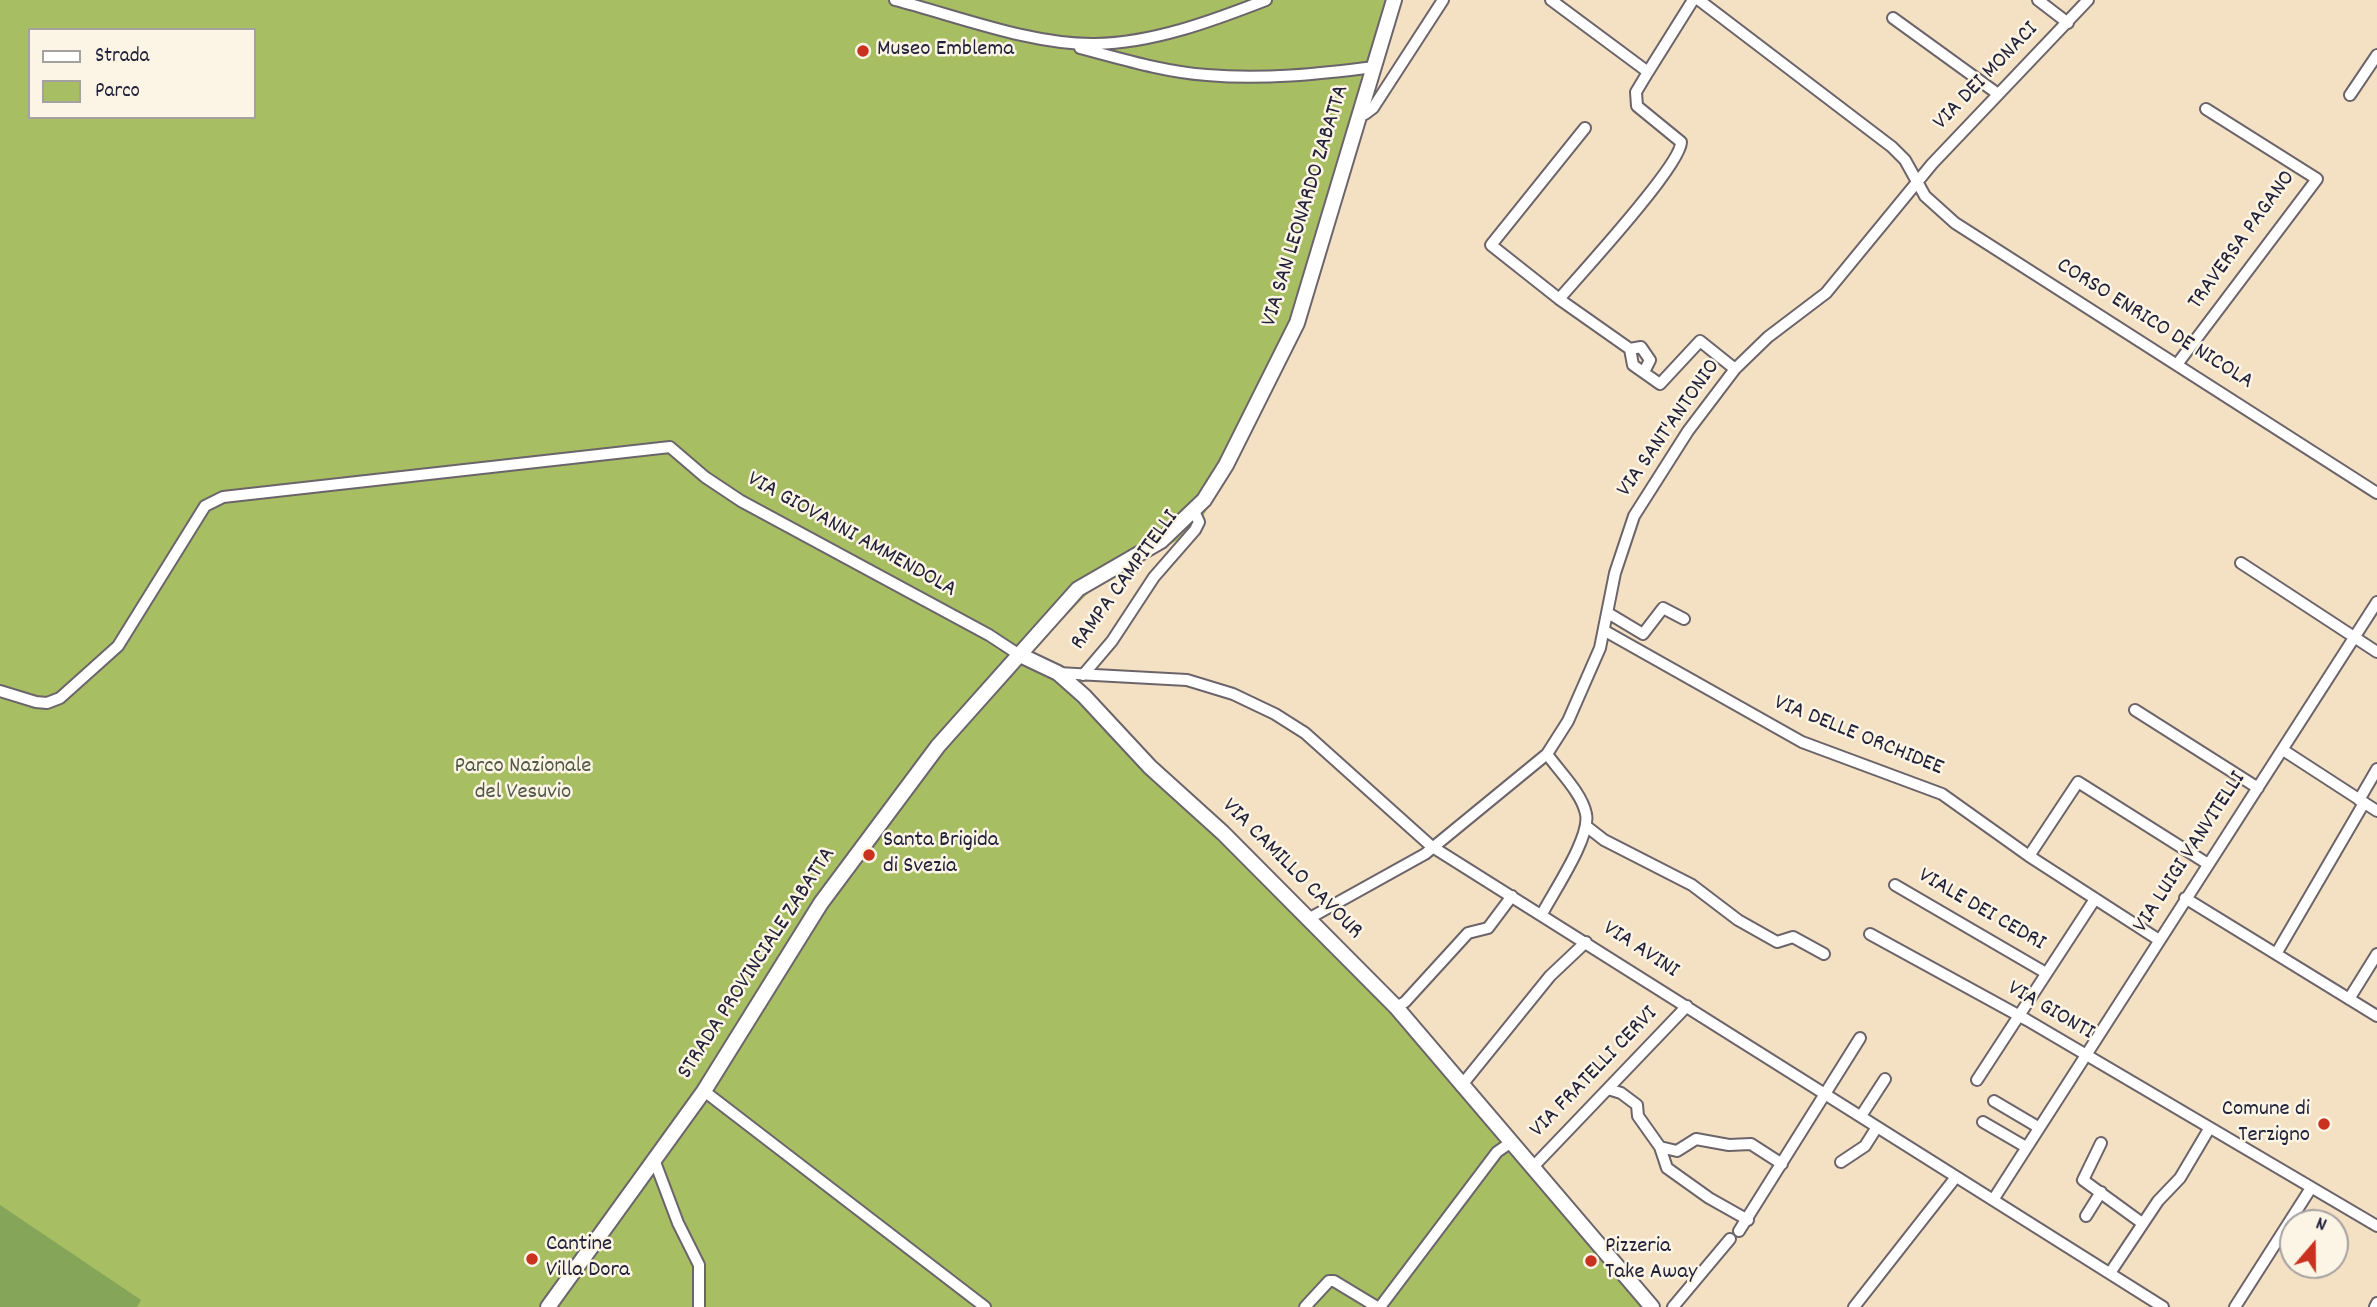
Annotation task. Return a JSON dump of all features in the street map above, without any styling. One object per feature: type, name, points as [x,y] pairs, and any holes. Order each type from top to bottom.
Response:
[{"type":"street","points":[[895,0],[1153,67],[1208,75],[1308,74],[1374,67]]},
{"type":"street","points":[[1054,41],[1094,44],[1133,41],[1190,27],[1266,0]]},
{"type":"street","name":"VIA SAN LEONARDO ZABATTA","points":[[1018,654],[1078,589],[1161,541],[1194,512],[1226,466],[1294,332],[1394,0]]},
{"type":"street","points":[[1359,113],[1370,112],[1443,0]]},
{"type":"street","points":[[1551,0],[1648,72]]},
{"type":"street","points":[[1693,0],[1636,92],[1637,106],[1678,138],[1681,148],[1605,248],[1559,299],[1630,349],[1633,365],[1660,384],[1700,341],[1735,369]]},
{"type":"street","name":"CORSO ENRICO DE NICOLA","points":[[1699,0],[1892,147],[1905,160],[1917,184],[1932,203],[1955,223],[2178,363],[2377,493]]},
{"type":"street","points":[[2038,0],[2068,23]]},
{"type":"street","name":"VIA DEI MONACI","points":[[1917,184],[2088,0]]},
{"type":"street","points":[[1893,18],[1998,94]]},
{"type":"street","points":[[2350,95],[2377,55]]},
{"type":"street","name":"TRAVERSA PAGANO","points":[[2178,363],[2316,179],[2206,109]]},
{"type":"street","points":[[1558,298],[1491,244],[1585,128]]},
{"type":"street","name":"VIA SANT'ANTONIO","points":[[1308,919],[1424,854],[1547,754],[1569,721],[1605,631],[1615,573],[1634,516],[1688,431],[1735,369],[1769,337],[1826,293],[1917,184]]},
{"type":"street","points":[[1630,349],[1641,347],[1648,353],[1650,360],[1644,372]]},
{"type":"street","name":"VIA GIOVANNI AMMENDOLA","points":[[0,691],[47,704],[60,698],[117,646],[205,506],[211,501],[223,497],[670,447],[705,477],[741,501],[989,635],[1018,654]]},
{"type":"street","name":"RAMPA CAMPITELLI","points":[[1083,675],[1112,641],[1154,577],[1195,530],[1199,522],[1194,512]]},
{"type":"street","points":[[2241,563],[2377,652]]},
{"type":"street","name":"VIA LUIGI VANVITELLI","points":[[1993,1200],[2038,1126],[2377,602]]},
{"type":"street","points":[[1608,612],[1643,634],[1663,608],[1684,619]]},
{"type":"street","name":"VIA DELLE ORCHIDEE","points":[[1605,631],[1802,742],[1942,794],[2029,856],[2159,940]]},
{"type":"street","name":"VIA CAMILLO CAVOUR","points":[[1018,654],[1058,673],[1084,696],[1150,767],[1223,833],[1396,1007],[1652,1307]]},
{"type":"street","name":"STRADA PROVINCIALE ZABATTA","points":[[548,1307],[704,1091],[821,902],[939,746],[1018,654]]},
{"type":"street","name":"VIA AVINI","points":[[1058,673],[1187,680],[1244,699],[1305,733],[1431,846],[2163,1307]]},
{"type":"street","points":[[2135,710],[2258,788]]},
{"type":"street","points":[[2283,750],[2377,811]]},
{"type":"street","points":[[1542,914],[1586,826],[1583,805],[1547,754]]},
{"type":"street","points":[[2276,954],[2362,801],[2377,769]]},
{"type":"street","points":[[2029,856],[2078,782],[2208,864]]},
{"type":"street","points":[[1586,826],[1604,840],[1692,885],[1738,920],[1777,942],[1793,937],[1824,954]]},
{"type":"street","name":"VIALE DEI CEDRI","points":[[1895,885],[2046,973]]},
{"type":"street","points":[[1396,1007],[1405,1002],[1468,933],[1488,928],[1512,896]]},
{"type":"street","points":[[2185,898],[2377,1016]]},
{"type":"street","points":[[1977,1080],[2095,899]]},
{"type":"street","name":"VIA GIONTI","points":[[1871,934],[2018,1016],[2377,1226]]},
{"type":"street","points":[[1461,1086],[1550,976],[1586,942]]},
{"type":"street","points":[[2349,999],[2377,954]]},
{"type":"street","name":"VIA FRATELLI CERVI","points":[[1532,1168],[1687,1006]]},
{"type":"street","points":[[1739,1231],[1860,1038]]},
{"type":"street","points":[[1861,1116],[1885,1079]]},
{"type":"street","points":[[1608,1089],[1621,1093],[1637,1105],[1641,1121],[1660,1147],[1667,1168],[1748,1220]]},
{"type":"street","points":[[704,1091],[985,1307]]},
{"type":"street","points":[[1994,1101],[2038,1126]]},
{"type":"street","points":[[1983,1122],[2026,1147]]},
{"type":"street","points":[[1841,1162],[1865,1146],[1877,1127]]},
{"type":"street","points":[[2110,1273],[2142,1223],[2180,1178],[2209,1129]]},
{"type":"street","points":[[1660,1147],[1677,1151],[1696,1139],[1729,1145],[1751,1144],[1782,1164]]},
{"type":"street","points":[[1305,1307],[1329,1281],[1334,1281],[1379,1307],[1497,1152],[1510,1143]]},
{"type":"street","points":[[2101,1143],[2083,1180],[2142,1223]]},
{"type":"street","points":[[655,1162],[678,1223],[699,1265],[699,1307]]},
{"type":"street","points":[[1854,1307],[1956,1177]]},
{"type":"street","points":[[2235,1307],[2270,1248],[2311,1188]]},
{"type":"street","points":[[2086,1216],[2101,1192]]},
{"type":"street","points":[[1673,1307],[1730,1239]]},
{"type":"green space","name":"Parco Nazionale del Vesuvio","points":[[0,0],[1399,0],[1319,280],[1278,377],[1234,463],[1195,530],[1089,592],[1030,653],[1081,687],[1481,1101],[1633,1273],[1658,1307],[0,1307]]},
{"type":"green space","points":[[0,1205],[141,1300],[137,1307],[0,1307]]},
{"type":"place","name":"Museo Emblema","points":[[863,51]]},
{"type":"place","name":"Santa Brigida di Svezia","points":[[869,855]]},
{"type":"place","name":"Comune di Terzigno","points":[[2324,1124]]},
{"type":"place","name":"Cantine Villa Dora","points":[[532,1259]]},
{"type":"place","name":"Pizzeria Take Away","points":[[1591,1261]]}]
